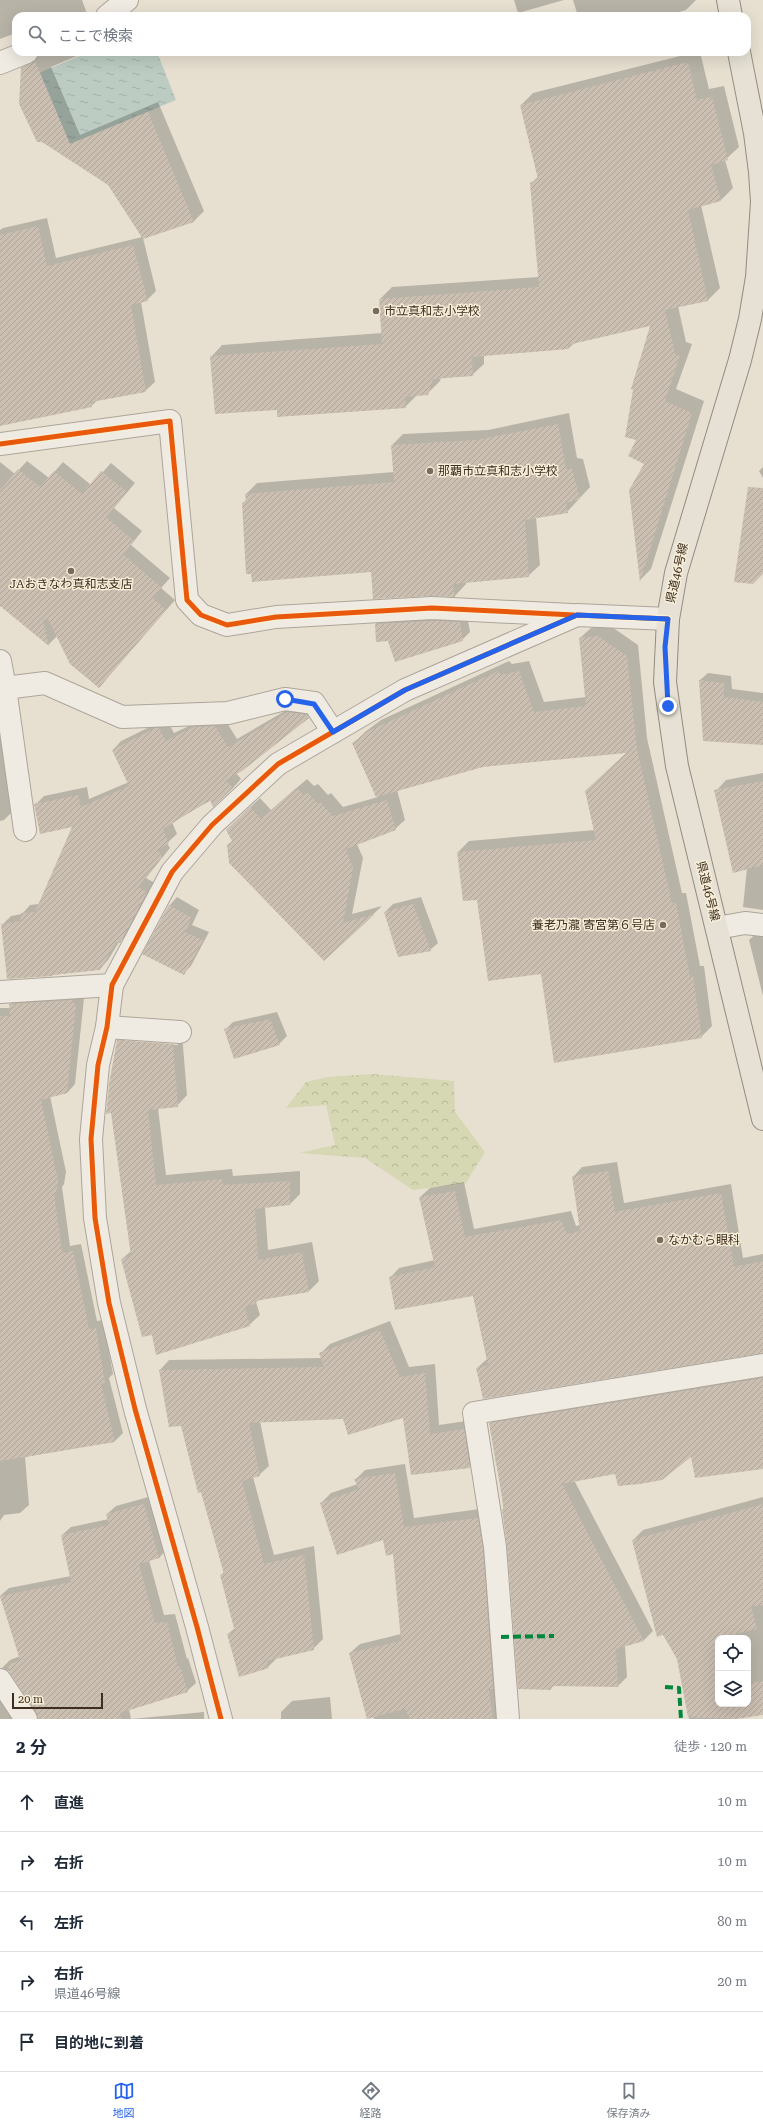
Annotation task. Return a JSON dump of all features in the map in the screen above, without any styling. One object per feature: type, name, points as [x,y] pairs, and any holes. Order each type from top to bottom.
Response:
[{"type":"main road","points":[[728,0],[730,12]]},
{"type":"main road","name":"県道46号線","points":[[740,56],[755,133],[760,172],[762,202],[757,277],[750,319],[740,360],[676,573],[668,619],[665,682],[677,766],[763,1119]]},
{"type":"street","points":[[112,12],[127,0]]},
{"type":"street","points":[[0,63],[17,56]]},
{"type":"street","points":[[0,444],[170,421],[188,600],[201,615],[227,624],[276,617],[432,608],[668,619]]},
{"type":"street","points":[[221,1719],[197,1627],[135,1409],[109,1303],[95,1218],[91,1138],[98,1065],[107,1027],[112,985],[172,872],[212,826],[278,764],[405,690],[577,615]]},
{"type":"street","points":[[0,661],[25,830]]},
{"type":"street","points":[[5,688],[45,683],[122,717],[228,713],[285,699],[314,704],[333,732]]},
{"type":"street","points":[[717,928],[745,924],[763,926]]},
{"type":"street","points":[[0,992],[112,985]]},
{"type":"street","points":[[107,1027],[180,1032]]},
{"type":"street","points":[[508,1719],[495,1547],[474,1413],[763,1364]]},
{"type":"street","points":[[0,1680],[26,1719]]},
{"type":"green space","points":[[372,1074],[454,1081],[455,1112],[485,1152],[466,1183],[413,1190],[365,1158],[299,1153],[335,1145],[326,1105],[286,1108],[306,1082],[328,1077]]},
{"type":"water","points":[[79,56],[159,56],[176,100],[70,144],[39,73]]},
{"type":"building","points":[[35,61],[70,144],[148,112],[194,222],[143,239],[108,185],[42,142],[37,142],[19,104],[21,68]]},
{"type":"building","points":[[688,62],[697,100],[712,97],[728,160],[711,165],[721,201],[688,210],[708,301],[665,310],[675,354],[680,356],[665,401],[692,413],[640,582],[629,490],[644,464],[628,456],[636,440],[625,437],[633,390],[631,389],[650,326],[568,345],[569,349],[472,357],[473,376],[433,379],[428,395],[405,397],[406,408],[277,417],[277,410],[215,414],[210,356],[382,344],[379,299],[539,287],[530,183],[538,179],[520,105]]},
{"type":"building","points":[[38,226],[47,266],[133,245],[148,301],[131,305],[146,392],[91,402],[92,407],[0,426],[0,235]]},
{"type":"building","points":[[558,424],[566,469],[572,469],[580,499],[566,503],[568,513],[525,520],[529,577],[453,584],[455,597],[431,596],[373,599],[371,572],[252,582],[251,574],[246,574],[242,503],[246,500],[245,494],[394,482],[391,445],[476,440]]},
{"type":"building","name":"JAおきなわ真和志支店","points":[[18,469],[40,487],[54,471],[82,494],[101,471],[127,492],[106,517],[134,541],[123,554],[162,588],[153,598],[166,610],[99,688],[70,664],[48,619],[43,620],[49,646],[0,606],[0,490]]},
{"type":"building","points":[[748,487],[763,488],[763,574],[753,584],[734,582]]},
{"type":"building","points":[[432,621],[460,622],[463,641],[395,662],[388,641],[376,642],[375,624]]},
{"type":"building","points":[[598,636],[627,656],[637,749],[672,903],[676,903],[690,977],[693,976],[702,1038],[554,1063],[541,974],[488,981],[477,900],[463,901],[457,852],[596,840],[585,791],[626,753],[483,767],[376,797],[352,743],[369,731],[498,671],[501,675],[519,671],[534,712],[586,706],[579,638]]},
{"type":"building","points":[[699,680],[724,683],[724,697],[763,702],[763,745],[703,741]]},
{"type":"building","points":[[288,712],[307,715],[309,718],[242,771],[226,780],[233,788],[213,807],[210,800],[163,829],[169,843],[158,850],[162,857],[138,887],[147,892],[120,943],[116,942],[100,970],[52,975],[53,976],[7,979],[1,924],[20,921],[21,913],[35,912],[72,827],[40,834],[34,804],[78,795],[81,807],[129,786],[112,750],[155,728],[159,728],[166,741],[194,727],[215,726],[228,747]]},
{"type":"building","points":[[763,781],[763,865],[733,873],[714,790]]},
{"type":"building","points":[[296,788],[304,795],[308,793],[318,804],[320,802],[333,816],[387,800],[396,830],[346,849],[353,868],[343,923],[375,914],[324,961],[229,863],[227,845],[232,841],[226,830],[250,807],[261,819]]},
{"type":"building","points":[[413,904],[431,951],[398,957],[384,912]]},
{"type":"building","points":[[169,905],[192,918],[185,932],[203,940],[184,975],[142,954]]},
{"type":"building","points":[[72,1000],[76,1006],[67,1093],[41,1100],[58,1181],[56,1193],[54,1193],[62,1253],[73,1251],[89,1329],[96,1328],[105,1383],[101,1384],[115,1442],[0,1461],[0,1016],[10,1016],[9,1004]]},
{"type":"building","points":[[270,1019],[280,1045],[234,1059],[224,1029]]},
{"type":"building","points":[[117,1040],[173,1044],[178,1107],[148,1110],[156,1185],[222,1179],[223,1185],[290,1181],[290,1205],[255,1209],[258,1260],[302,1252],[309,1292],[255,1301],[255,1304],[245,1307],[250,1326],[156,1355],[152,1335],[142,1337],[121,1259],[131,1256],[111,1113],[106,1114],[109,1084]]},
{"type":"building","points":[[608,1171],[615,1212],[721,1193],[734,1267],[763,1261],[763,1353],[483,1399],[476,1368],[488,1365],[473,1296],[395,1310],[389,1277],[435,1267],[419,1197],[455,1191],[465,1237],[561,1220],[567,1234],[580,1231],[572,1176]]},
{"type":"building","points":[[380,1330],[400,1377],[425,1373],[430,1434],[464,1429],[470,1468],[411,1475],[403,1418],[348,1435],[343,1419],[249,1423],[260,1476],[242,1481],[264,1564],[304,1555],[314,1650],[267,1661],[269,1668],[239,1677],[227,1634],[235,1632],[220,1575],[224,1574],[201,1492],[198,1493],[181,1426],[169,1427],[159,1370],[324,1367],[319,1353]]},
{"type":"building","points":[[763,1378],[763,1469],[695,1478],[691,1457],[662,1480],[618,1486],[615,1474],[562,1484],[644,1641],[616,1649],[618,1687],[551,1686],[551,1690],[518,1689],[507,1546],[502,1509],[504,1508],[489,1423]]},
{"type":"building","points":[[395,1473],[404,1527],[478,1518],[483,1548],[493,1689],[489,1689],[493,1719],[410,1719],[405,1709],[367,1719],[349,1653],[401,1641],[393,1554],[386,1556],[383,1540],[337,1555],[320,1503],[359,1489],[354,1479]]},
{"type":"building","points":[[144,1504],[159,1558],[139,1564],[155,1623],[167,1622],[178,1667],[180,1666],[188,1692],[120,1713],[121,1719],[38,1719],[36,1712],[10,1673],[8,1665],[20,1660],[0,1596],[71,1582],[61,1535],[109,1525],[106,1514]]},
{"type":"building","points":[[763,1504],[763,1605],[751,1606],[757,1629],[731,1635],[715,1635],[715,1707],[751,1707],[751,1683],[763,1681],[763,1715],[737,1719],[688,1717],[677,1659],[663,1635],[657,1637],[632,1540]]},
{"type":"marked path","points":[[501,1637],[554,1636]]},
{"type":"marked path","points":[[665,1687],[679,1688],[681,1719]]},
{"type":"cycle path","points":[[0,444],[170,421],[187,600],[201,615],[227,625],[276,617],[432,608],[574,615]]},
{"type":"cycle path","points":[[221,1719],[197,1627],[135,1409],[109,1303],[95,1218],[91,1139],[98,1065],[107,1027],[112,985],[172,872],[212,825],[278,764],[405,690],[577,615],[668,619]]},
{"type":"place","name":"市立真和志小学校","points":[[376,311]]},
{"type":"place","name":"那覇市立真和志小学校","points":[[430,471]]},
{"type":"place","name":"JAおきなわ真和志支店","points":[[71,571]]},
{"type":"place","name":"養老乃瀧 寄宮第６号店","points":[[663,925]]},
{"type":"place","name":"なかむら眼科","points":[[660,1240]]},
{"type":"route","points":[[285,699],[314,704],[333,732],[405,690],[577,615],[668,619],[665,647],[665,682],[668,706]]}]
